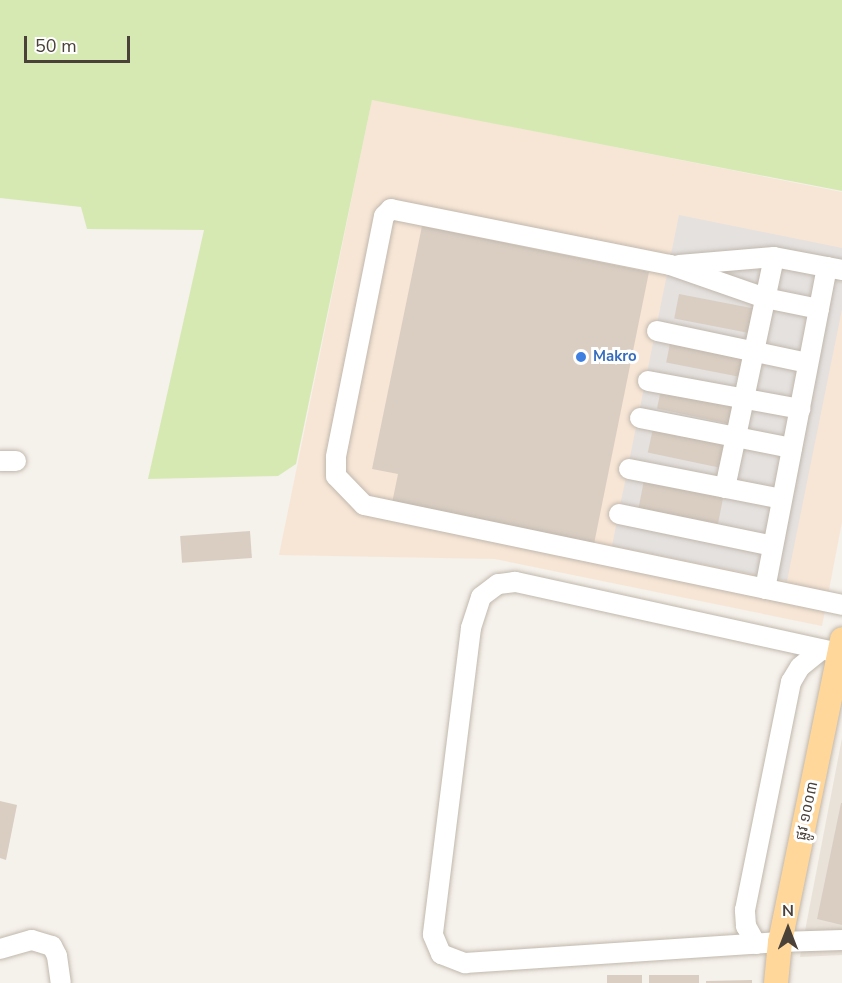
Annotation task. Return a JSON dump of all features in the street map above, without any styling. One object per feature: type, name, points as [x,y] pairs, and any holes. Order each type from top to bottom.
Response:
[{"type":"main road","name":"ផ្លូវ ១០០៣","points":[[776,983],[780,942],[834,648]]},
{"type":"street","points":[[819,309],[765,297],[670,265],[391,209],[384,216],[340,434],[336,457],[336,476],[364,505],[842,605]]},
{"type":"street","points":[[725,488],[774,257]]},
{"type":"street","points":[[670,265],[774,257],[834,268],[819,309],[765,589]]},
{"type":"street","points":[[657,331],[808,363]]},
{"type":"street","points":[[648,381],[800,409]]},
{"type":"street","points":[[640,418],[792,448]]},
{"type":"street","points":[[629,469],[782,499]]},
{"type":"street","points":[[619,514],[773,546]]},
{"type":"street","points":[[834,648],[515,582],[498,584],[481,597],[471,628],[433,935],[441,954],[465,963],[842,940]]},
{"type":"street","points":[[756,944],[746,926],[746,910],[791,682],[800,667],[834,648]]},
{"type":"street","points":[[0,949],[32,940],[52,946],[57,956],[61,983]]},
{"type":"shaded area","name":"Makro","points":[[372,99],[842,192],[842,522],[822,626],[495,559],[279,555]]},
{"type":"shaded area","points":[[679,215],[842,248],[842,309],[787,581],[612,546]]},
{"type":"shaded area","points":[[842,738],[842,955],[800,957]]},
{"type":"green space","points":[[0,0],[842,0],[842,191],[372,100],[296,464],[278,476],[148,479],[204,230],[87,229],[81,207],[0,198]]},
{"type":"building","points":[[422,226],[649,272],[594,544],[392,503],[398,474],[372,469]]},
{"type":"building","points":[[679,294],[757,309],[752,334],[674,319]]},
{"type":"building","points":[[671,338],[751,353],[746,378],[666,363]]},
{"type":"building","points":[[662,385],[740,402],[735,425],[657,408]]},
{"type":"building","points":[[653,428],[732,445],[727,469],[648,452]]},
{"type":"building","points":[[645,475],[725,490],[718,524],[639,508]]},
{"type":"building","points":[[250,531],[252,558],[182,563],[180,536]]},
{"type":"building","points":[[0,801],[17,805],[6,860],[0,858]]},
{"type":"building","points":[[842,803],[842,925],[817,919]]},
{"type":"building","points":[[607,975],[642,975],[642,983],[607,983]]},
{"type":"building","points":[[649,975],[699,975],[699,983],[649,983]]},
{"type":"building","points":[[752,980],[752,983],[706,983],[706,981]]},
{"type":"place","name":"Makro","points":[[581,357]]}]
